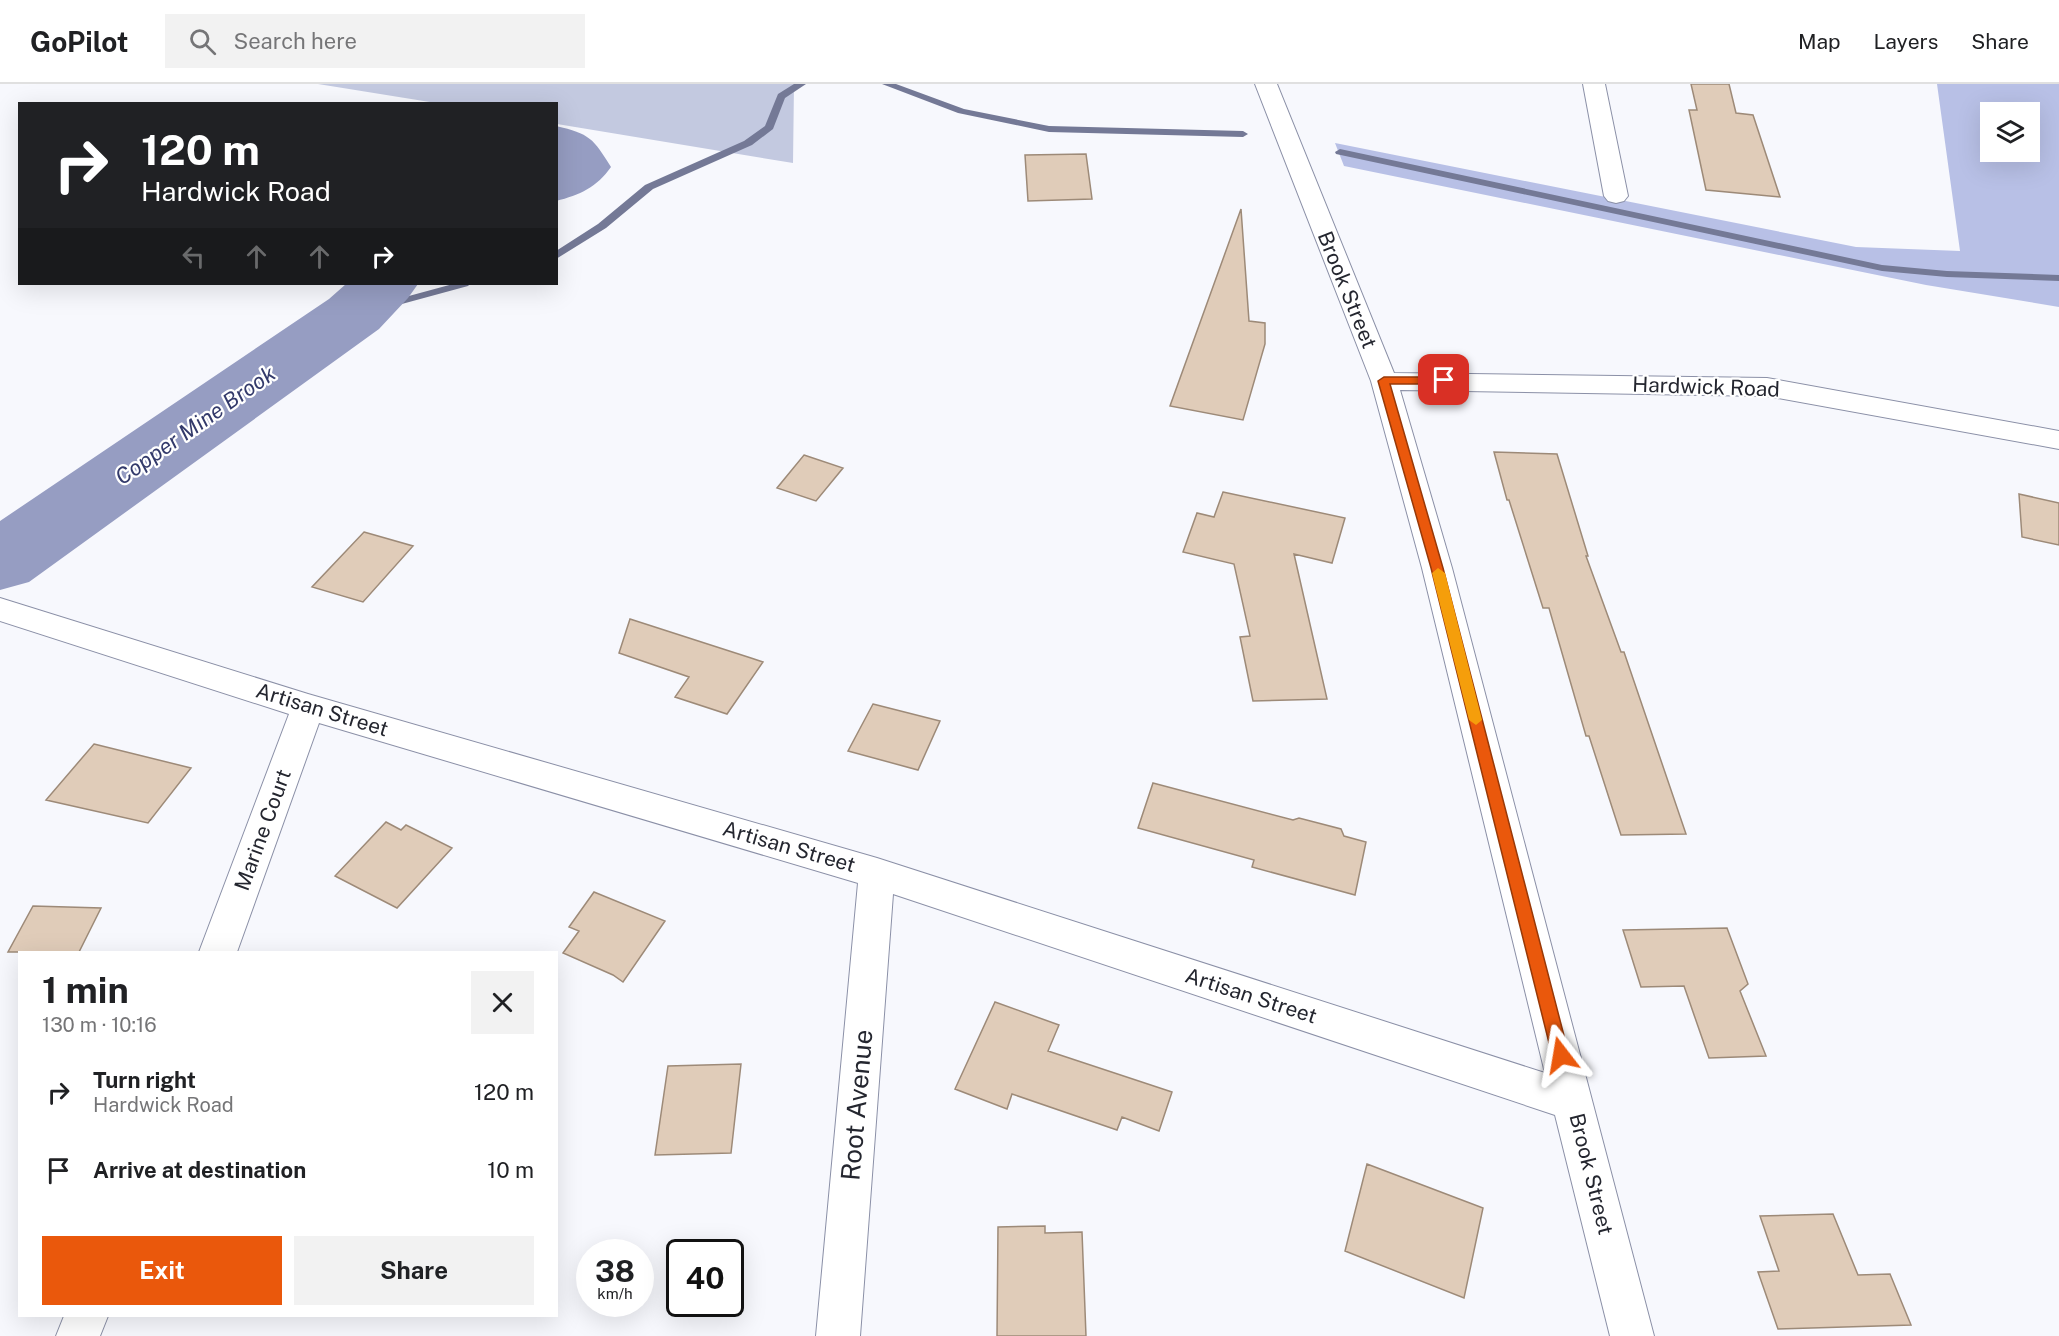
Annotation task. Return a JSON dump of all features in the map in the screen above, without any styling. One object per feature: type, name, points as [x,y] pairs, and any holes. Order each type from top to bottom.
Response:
[{"type":"street","name":"Brook Street","points":[[1266,84],[1384,381],[1437,568],[1632,1336]]},
{"type":"street","points":[[1594,84],[1616,196]]},
{"type":"street","name":"Hardwick Road","points":[[1384,381],[1767,387],[2059,440]]},
{"type":"street","name":"Artisan Street","points":[[0,609],[308,707],[877,873],[1572,1101]]},
{"type":"street","name":"Marine Court","points":[[218,951],[308,707]]},
{"type":"street","name":"Root Avenue","points":[[838,1336],[877,873]]},
{"type":"street","points":[[78,1336],[86,1317]]},
{"type":"shaded area","points":[[318,84],[794,84],[793,163],[558,124],[558,102],[430,102]]},
{"type":"shaded area","points":[[1937,84],[2059,84],[2059,307],[1926,285],[1344,166],[1335,143],[1856,247],[1960,251]]},
{"type":"building","points":[[1691,84],[1729,84],[1736,113],[1753,115],[1780,197],[1706,190],[1689,110],[1697,110]]},
{"type":"building","points":[[1086,154],[1092,199],[1028,201],[1025,155]]},
{"type":"building","points":[[1241,209],[1249,321],[1265,323],[1265,344],[1243,420],[1170,406]]},
{"type":"building","points":[[1494,452],[1557,454],[1588,556],[1586,556],[1621,652],[1624,652],[1686,834],[1621,835],[1589,736],[1586,736],[1549,608],[1543,608],[1509,500],[1507,500]]},
{"type":"building","points":[[804,455],[843,468],[816,501],[777,488]]},
{"type":"building","points":[[1223,492],[1345,518],[1332,563],[1294,554],[1327,699],[1253,701],[1240,637],[1250,636],[1234,564],[1183,552],[1197,513],[1214,517]]},
{"type":"building","points":[[2019,494],[2059,503],[2059,545],[2022,537]]},
{"type":"building","points":[[364,532],[413,546],[363,602],[312,587]]},
{"type":"building","points":[[630,619],[763,662],[727,714],[675,697],[689,677],[619,653]]},
{"type":"building","points":[[873,704],[940,721],[918,770],[848,751]]},
{"type":"building","points":[[94,744],[191,768],[148,823],[46,800]]},
{"type":"building","points":[[1153,783],[1293,820],[1299,818],[1341,829],[1344,836],[1366,842],[1355,895],[1252,867],[1254,860],[1138,828]]},
{"type":"building","points":[[386,822],[401,830],[406,825],[452,848],[397,908],[335,876]]},
{"type":"building","points":[[594,892],[665,921],[623,982],[613,975],[563,953],[579,931],[569,927]]},
{"type":"building","points":[[33,906],[101,908],[80,951],[8,952]]},
{"type":"building","points":[[1727,928],[1748,984],[1740,991],[1766,1056],[1709,1058],[1684,986],[1641,987],[1623,930]]},
{"type":"building","points":[[995,1002],[1059,1025],[1048,1051],[1172,1092],[1159,1131],[1122,1117],[1117,1130],[1012,1094],[1007,1109],[955,1089]]},
{"type":"building","points":[[741,1064],[731,1153],[655,1155],[668,1066]]},
{"type":"building","points":[[1367,1164],[1483,1208],[1464,1298],[1345,1251]]},
{"type":"building","points":[[1833,1214],[1858,1275],[1890,1274],[1911,1325],[1778,1329],[1758,1272],[1779,1271],[1760,1216]]},
{"type":"building","points":[[1045,1226],[1045,1233],[1082,1232],[1086,1336],[997,1336],[998,1227]]},
{"type":"waterway","points":[[558,255],[602,226],[649,187],[748,143],[769,127],[781,96],[801,84]]},
{"type":"waterway","points":[[887,84],[961,111],[1049,129],[1243,134]]},
{"type":"waterway","name":"Copper Mine Brook","points":[[558,145],[571,152],[580,167],[558,181]]},
{"type":"waterway","points":[[1340,152],[1882,268],[1947,274],[2059,278]]},
{"type":"waterway","name":"Copper Mine Brook","points":[[0,561],[354,314],[383,285]]},
{"type":"waterway","points":[[354,314],[460,285]]},
{"type":"slow traffic","points":[[1438,573],[1476,720]]},
{"type":"route","points":[[1444,380],[1384,381],[1437,568],[1561,1055]]}]
